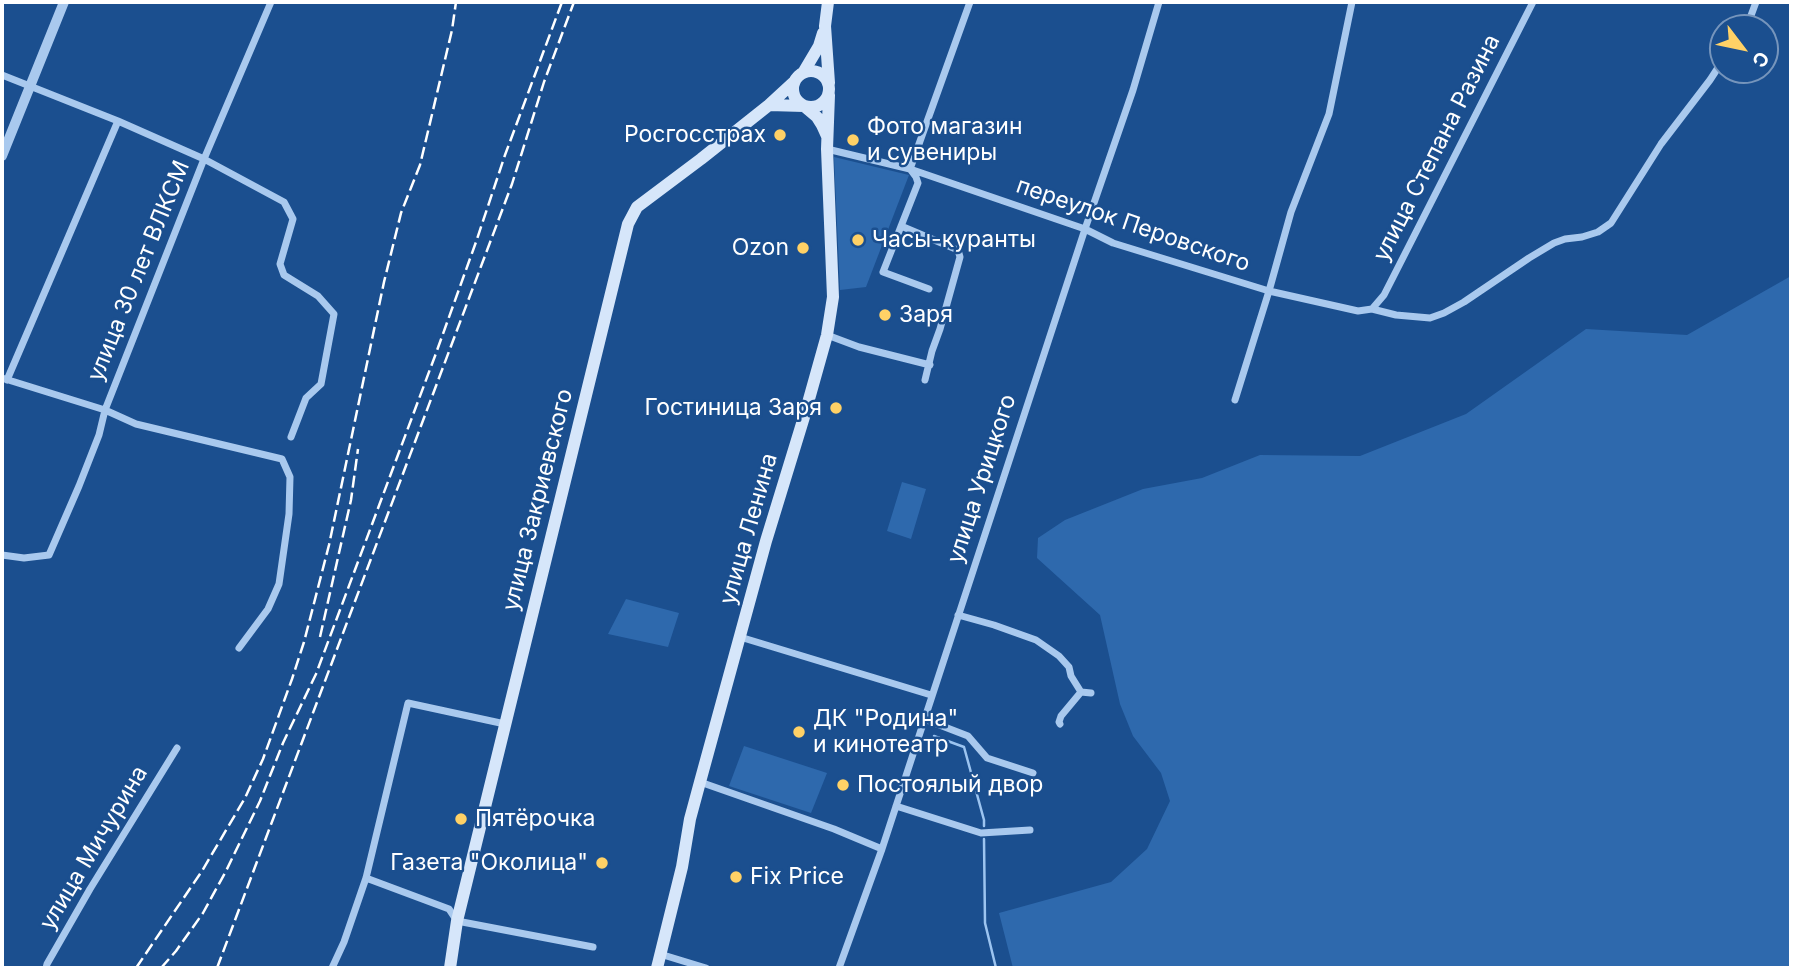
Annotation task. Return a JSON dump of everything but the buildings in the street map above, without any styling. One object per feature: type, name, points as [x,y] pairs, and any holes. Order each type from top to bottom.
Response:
[{"type":"main road","name":"улица Ленина","points":[[657,968],[682,867],[690,819],[776,507],[827,335],[833,297],[827,149],[829,89],[825,26],[828,2]]},
{"type":"main road","name":"улица Закриевского","points":[[450,968],[457,921],[628,224],[637,207],[769,105],[799,77],[819,46],[825,26]]},
{"type":"main road","points":[[769,105],[804,106],[816,107],[822,104],[829,89],[821,73],[815,71],[799,77],[793,93],[795,99],[804,106],[817,117],[822,125],[827,136],[827,149]]},
{"type":"street","points":[[2,156],[64,2]]},
{"type":"street","name":"улица 30 лет ВЛКСМ","points":[[2,555],[24,558],[49,555],[89,461],[105,410],[204,159],[271,2]]},
{"type":"street","points":[[929,289],[883,272],[918,183],[910,169],[970,2]]},
{"type":"street","name":"улица Урицкого","points":[[839,968],[882,849],[1084,229],[1133,90],[1159,2]]},
{"type":"street","points":[[1235,400],[1292,212],[1329,114],[1352,2]]},
{"type":"street","name":"улица Степана Разина","points":[[1372,309],[1384,295],[1534,2]]},
{"type":"street","points":[[2,75],[204,159],[284,202],[293,219],[281,264],[284,275],[318,296],[334,314],[321,384],[306,398],[292,437]]},
{"type":"street","name":"переулок Перовского","points":[[827,149],[910,169],[1084,229],[1113,243],[1269,291],[1358,311],[1372,309],[1396,315],[1430,318],[1464,302],[1554,243],[1598,232],[1611,223],[1661,144],[1709,81]]},
{"type":"street","points":[[118,121],[4,379],[105,410],[136,424],[282,459],[290,477],[289,514],[279,584],[268,609],[239,648]]},
{"type":"street","points":[[901,226],[958,250],[960,257],[925,380]]},
{"type":"street","points":[[827,335],[859,347],[930,365]]},
{"type":"street","points":[[958,615],[1036,640],[1059,656],[1069,667],[1081,692]]},
{"type":"street","points":[[740,637],[931,695]]},
{"type":"street","points":[[1081,692],[1091,692]]},
{"type":"street","points":[[1060,724],[1061,716],[1081,692]]},
{"type":"street","points":[[332,968],[366,878],[408,703],[505,724]]},
{"type":"street","points":[[924,719],[968,736],[987,758],[1033,773]]},
{"type":"street","name":"улица Мичурина","points":[[46,968],[90,889],[177,748]]},
{"type":"street","points":[[700,782],[834,829],[882,849]]},
{"type":"street","points":[[896,806],[981,833],[1030,830]]},
{"type":"street","points":[[366,878],[449,909],[457,921],[593,947]]},
{"type":"street","points":[[660,954],[706,968]]},
{"type":"shaded area","points":[[834,157],[909,175],[866,287],[840,290]]},
{"type":"shaded area","points":[[1791,276],[1791,968],[1013,968],[999,913],[1111,882],[1147,849],[1170,801],[1161,773],[1133,736],[1120,704],[1100,615],[1037,558],[1038,538],[1065,520],[1143,489],[1202,478],[1260,455],[1360,456],[1466,414],[1586,329],[1687,335]]},
{"type":"shaded area","points":[[902,482],[926,489],[911,539],[887,531]]},
{"type":"shaded area","points":[[626,599],[679,613],[668,647],[608,634]]},
{"type":"shaded area","points":[[744,746],[827,773],[811,813],[729,786]]},
{"type":"waterway","points":[[934,736],[964,747],[984,826]]},
{"type":"waterway","points":[[984,839],[985,923],[996,968]]},
{"type":"railway","points":[[136,968],[202,871],[245,798],[263,759],[292,679],[329,545],[384,282],[401,213],[420,165],[452,30],[456,2]]},
{"type":"railway","points":[[161,968],[203,913],[226,871],[316,674],[435,356],[562,2]]},
{"type":"railway","points":[[217,968],[512,184],[544,82],[574,2]]},
{"type":"railway","points":[[320,637],[351,500],[358,449]]},
{"type":"place","name":"Росгосстрах","points":[[780,135]]},
{"type":"place","name":"Фото магазин и сувениры","points":[[853,140]]},
{"type":"place","name":"Часы-куранты","points":[[858,240]]},
{"type":"place","name":"Ozon","points":[[803,248]]},
{"type":"place","name":"Заря","points":[[885,315]]},
{"type":"place","name":"Гостиница Заря","points":[[836,408]]},
{"type":"place","name":"ДК \"Родина\" и кинотеатр","points":[[799,732]]},
{"type":"place","name":"Постоялый двор","points":[[843,785]]},
{"type":"place","name":"Пятёрочка","points":[[461,819]]},
{"type":"place","name":"Газета \"Околица\"","points":[[602,863]]},
{"type":"place","name":"Fix Price","points":[[736,877]]}]
